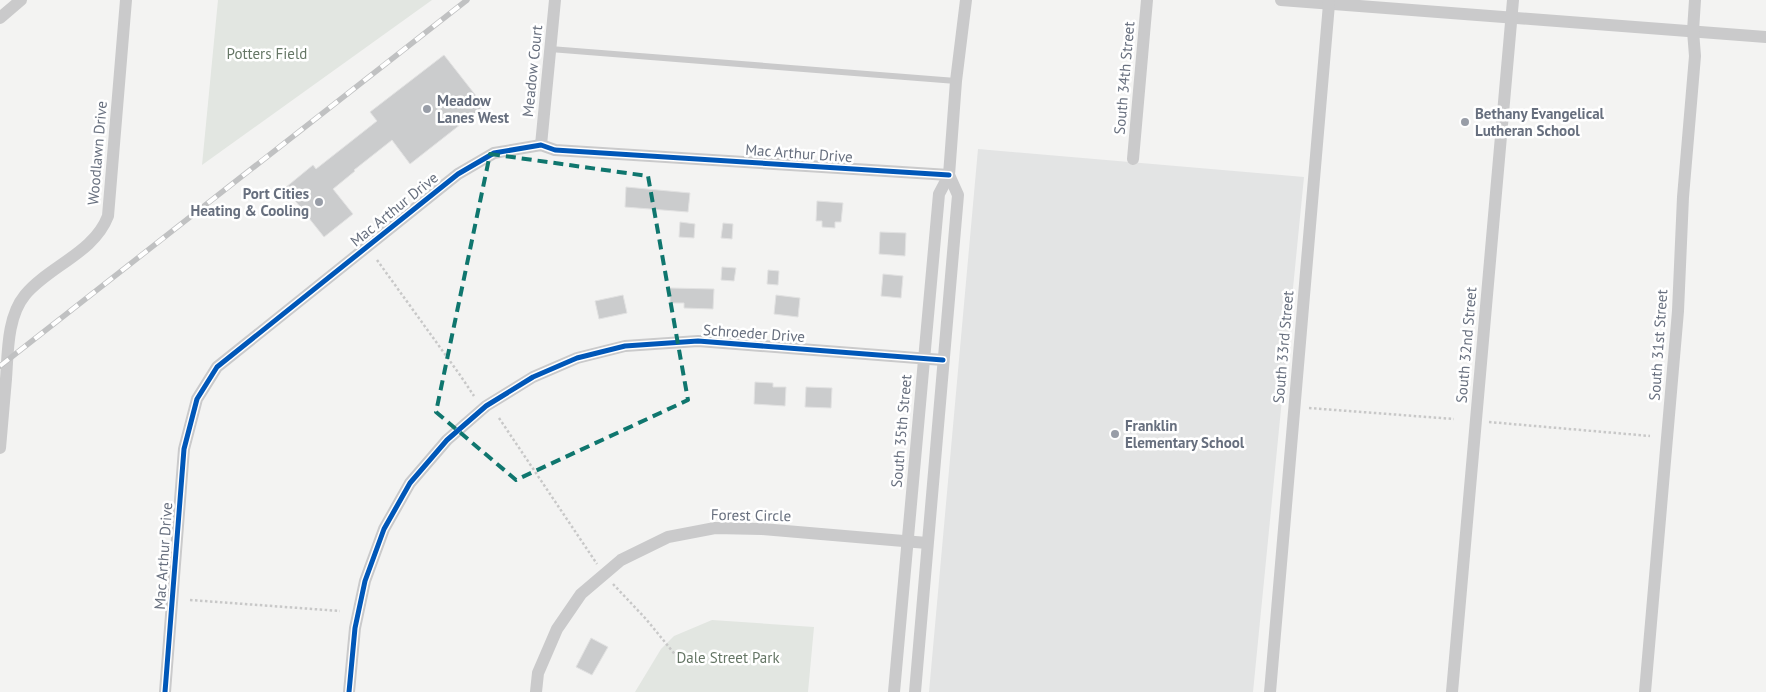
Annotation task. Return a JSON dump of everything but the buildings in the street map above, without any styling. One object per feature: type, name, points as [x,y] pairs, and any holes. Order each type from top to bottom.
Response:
[{"type":"street","points":[[0,18],[21,0]]},
{"type":"street","name":"Woodlawn Drive","points":[[0,448],[10,333],[16,308],[33,287],[73,257],[94,238],[104,226],[108,216],[126,0]]},
{"type":"street","name":"Meadow Court","points":[[541,145],[555,0]]},
{"type":"street","name":"South 35th Street","points":[[894,692],[938,194],[949,175],[956,81],[966,0]]},
{"type":"street","name":"South 34th Street","points":[[1133,158],[1147,0]]},
{"type":"street","points":[[1281,0],[1329,1],[1510,18],[1766,37]]},
{"type":"street","name":"South 32nd Street","points":[[1452,692],[1513,0]]},
{"type":"street","name":"South 31st Street","points":[[1645,692],[1678,311],[1683,197],[1695,56],[1693,32],[1695,0]]},
{"type":"street","name":"South 33rd Street","points":[[1270,692],[1329,1]]},
{"type":"street","name":"Mac Arthur Drive","points":[[165,692],[184,449],[197,399],[217,367],[458,174],[494,153],[541,145],[554,150],[949,175]]},
{"type":"street","name":"South 35th Street","points":[[914,692],[958,195],[949,175]]},
{"type":"street","name":"Schroeder Drive","points":[[349,692],[355,628],[365,581],[384,529],[410,483],[447,440],[486,406],[533,377],[577,358],[625,346],[698,341],[923,360],[943,360]]},
{"type":"street","name":"Forest Circle","points":[[536,692],[538,673],[557,629],[582,594],[621,560],[668,537],[715,528],[762,529],[927,543]]},
{"type":"lane","points":[[550,49],[956,81]]},
{"type":"path","points":[[376,260],[456,368],[474,396]]},
{"type":"path","points":[[1309,408],[1454,419]]},
{"type":"path","points":[[499,418],[604,574],[646,619],[682,663]]},
{"type":"path","points":[[1488,422],[1650,436]]},
{"type":"path","points":[[190,600],[340,611]]},
{"type":"highlighted area","points":[[490,154],[648,176],[688,400],[516,480],[436,412]]},
{"type":"shaded area","name":"Franklin Elementary School","points":[[978,149],[1304,177],[1253,692],[929,692]]},
{"type":"green space","name":"Potters Field","points":[[218,0],[432,0],[202,165]]},
{"type":"green space","name":"Dale Street Park","points":[[712,620],[814,627],[808,692],[635,692],[661,649],[674,636]]},
{"type":"railway","points":[[0,366],[467,0]]},
{"type":"cycle path","points":[[165,692],[184,449],[197,399],[217,367],[458,174],[494,153],[541,145],[555,150],[949,175]]},
{"type":"cycle path","points":[[349,692],[355,628],[365,581],[384,529],[410,483],[447,440],[486,406],[533,377],[577,358],[625,346],[698,341],[943,360]]},
{"type":"place","name":"Meadow Lanes West","points":[[427,109]]},
{"type":"place","name":"Bethany Evangelical Lutheran School","points":[[1465,122]]},
{"type":"place","name":"Port Cities Heating & Cooling","points":[[319,202]]},
{"type":"place","name":"Franklin Elementary School","points":[[1115,434]]}]
